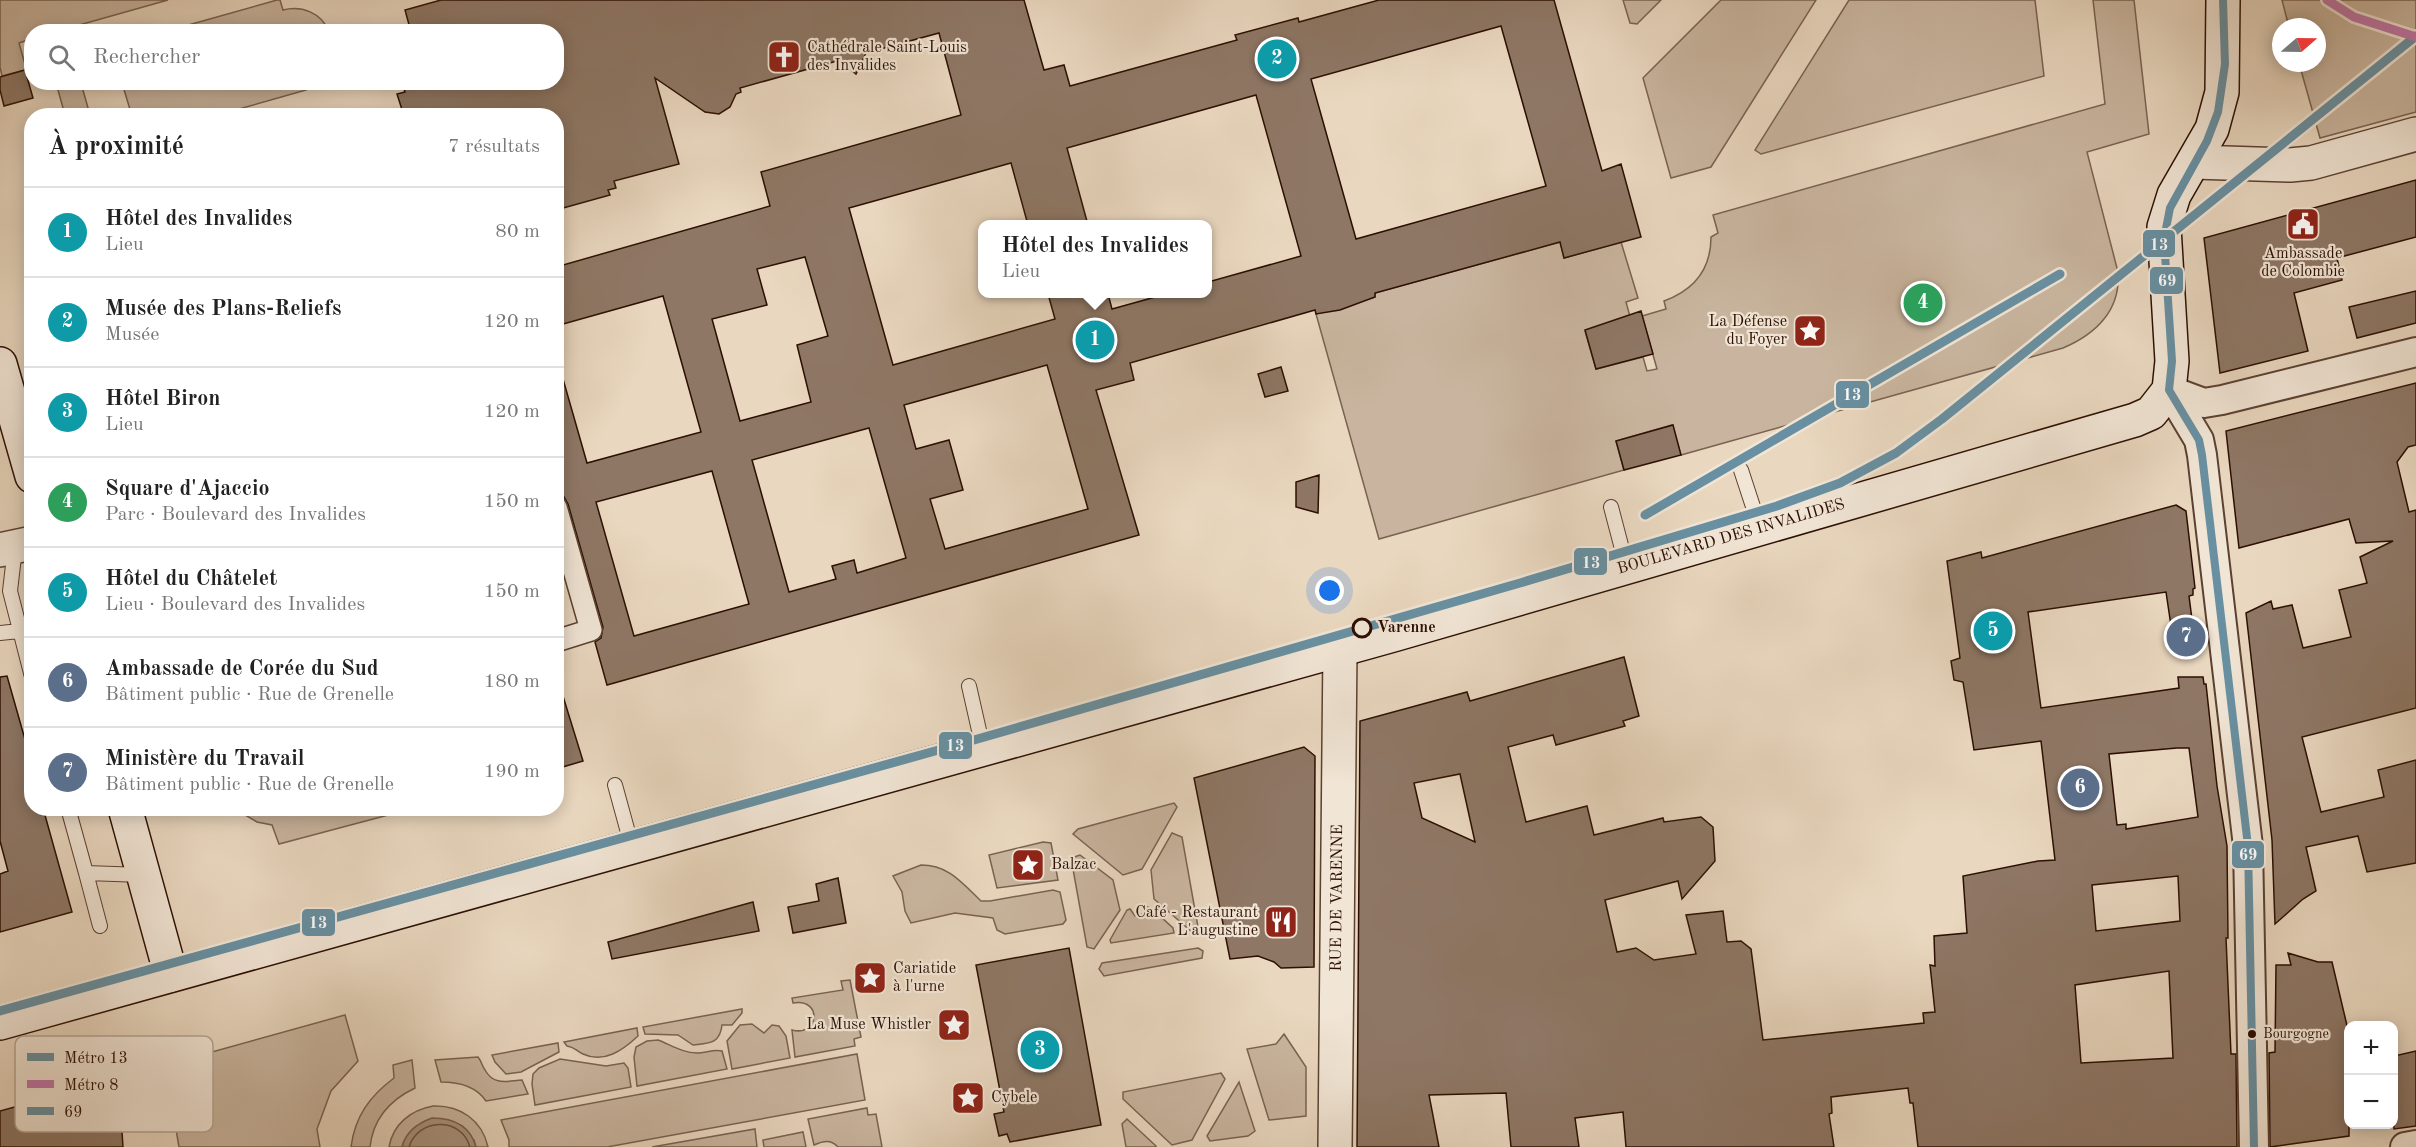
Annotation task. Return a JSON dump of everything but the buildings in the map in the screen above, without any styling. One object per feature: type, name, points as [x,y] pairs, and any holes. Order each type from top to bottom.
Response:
[{"type":"main road","points":[[2169,390],[2172,361],[2164,227],[2171,201],[2212,129],[2222,92],[2223,0]]},
{"type":"main road","points":[[2194,162],[2290,165],[2311,163],[2416,134]]},
{"type":"main road","points":[[0,364],[24,448]]},
{"type":"main road","name":"BOULEVARD DES INVALIDES","points":[[0,1023],[1760,530],[2135,420],[2151,413],[2169,390]]},
{"type":"main road","name":"RUE DE VARENNE","points":[[1335,1147],[1340,649]]},
{"type":"main road","points":[[127,816],[171,975]]},
{"type":"street","points":[[2169,390],[2204,403],[2416,352]]},
{"type":"street","points":[[2169,390],[2199,440],[2202,455],[2248,846],[2254,1147]]},
{"type":"street","points":[[564,535],[591,630],[564,638]]},
{"type":"street","points":[[2404,1147],[2416,1145]]},
{"type":"lane","points":[[1741,470],[1760,530]]},
{"type":"lane","points":[[1611,507],[1626,568]]},
{"type":"lane","points":[[16,547],[10,591],[24,649]]},
{"type":"lane","points":[[0,633],[19,631]]},
{"type":"lane","points":[[969,686],[983,748]]},
{"type":"lane","points":[[615,785],[632,847]]},
{"type":"lane","points":[[70,816],[100,926]]},
{"type":"lane","points":[[86,873],[144,875]]},
{"type":"shaded area","points":[[0,0],[168,0],[83,24],[24,24],[24,41],[19,43],[24,70],[2,76]]},
{"type":"shaded area","points":[[280,0],[283,10],[304,10],[316,15],[325,24],[192,24]]},
{"type":"shaded area","points":[[1623,0],[1661,0],[1637,24],[1630,23]]},
{"type":"shaded area","points":[[1721,0],[1816,0],[1711,167],[1671,178],[1643,78]]},
{"type":"shaded area","points":[[1849,0],[2035,0],[2044,76],[1761,154],[1755,150]]},
{"type":"shaded area","points":[[2093,0],[2134,0],[2149,134],[2087,152],[2118,272],[2118,286],[2111,309],[2096,328],[2086,336],[2063,348],[1681,455],[1672,425],[1616,441],[1624,470],[1379,539],[1316,314],[1375,297],[1375,293],[1560,242],[1564,258],[1621,242],[1638,298],[1626,302],[1634,331],[1585,331],[1596,369],[1643,357],[1647,371],[1657,369],[1642,316],[1666,309],[1664,301],[1684,291],[1699,277],[1708,259],[1711,237],[1718,233],[1713,215],[2105,104]]},
{"type":"shaded area","points":[[2282,0],[2416,0],[2416,112],[2320,138],[2302,72],[2326,72],[2326,18],[2287,18]]},
{"type":"shaded area","points":[[58,90],[83,90],[88,108],[63,108]]},
{"type":"shaded area","points":[[124,90],[306,90],[243,108],[130,108]]},
{"type":"shaded area","points":[[1174,803],[1177,807],[1142,869],[1123,875],[1073,834],[1078,829]]},
{"type":"shaded area","points":[[247,816],[385,816],[279,844],[272,825],[257,822]]},
{"type":"shaded area","points":[[1172,833],[1182,837],[1198,927],[1192,932],[1154,899],[1151,870]]},
{"type":"shaded area","points":[[1043,842],[1051,843],[1058,880],[997,888],[989,855]]},
{"type":"shaded area","points":[[1080,855],[1113,880],[1120,910],[1094,949],[1087,947],[1071,858]]},
{"type":"shaded area","points":[[921,865],[940,868],[954,876],[981,901],[1053,890],[1060,892],[1066,920],[1063,924],[1005,934],[997,930],[993,918],[955,913],[911,923],[905,911],[902,892],[893,876]]},
{"type":"shaded area","points":[[1147,907],[1173,928],[1174,933],[1111,943],[1110,940],[1127,910],[1130,909],[1135,916],[1143,914]]},
{"type":"shaded area","points":[[1198,948],[1203,951],[1202,958],[1104,976],[1099,969],[1102,963]]},
{"type":"shaded area","points":[[850,980],[861,1037],[854,1039],[855,1046],[795,1057],[792,1030],[801,1031],[808,1028],[814,1017],[809,1006],[803,1003],[793,1003],[792,998],[843,990],[841,981]]},
{"type":"shaded area","points":[[742,1009],[742,1013],[732,1025],[722,1025],[719,1036],[704,1044],[693,1045],[678,1035],[645,1034],[643,1027]]},
{"type":"shaded area","points":[[345,1015],[358,1061],[331,1091],[317,1129],[320,1147],[179,1147],[176,1132],[213,1132],[213,1052]]},
{"type":"shaded area","points":[[752,1024],[764,1033],[772,1025],[779,1026],[786,1036],[790,1058],[732,1069],[727,1041],[740,1025]]},
{"type":"shaded area","points":[[637,1028],[638,1036],[620,1050],[606,1056],[591,1057],[567,1046],[564,1042]]},
{"type":"shaded area","points":[[1284,1034],[1306,1067],[1306,1116],[1269,1120],[1247,1049],[1276,1044]]},
{"type":"shaded area","points":[[658,1040],[692,1053],[722,1051],[727,1069],[637,1086],[634,1057],[636,1047],[647,1041]]},
{"type":"shaded area","points":[[558,1043],[559,1052],[521,1072],[506,1074],[492,1055]]},
{"type":"shaded area","points":[[857,1054],[865,1100],[607,1147],[509,1147],[509,1140],[501,1120]]},
{"type":"shaded area","points":[[478,1057],[492,1078],[501,1081],[522,1080],[528,1094],[486,1101],[472,1088],[441,1082],[435,1060]]},
{"type":"shaded area","points":[[560,1059],[606,1066],[624,1063],[628,1068],[631,1087],[535,1105],[533,1074],[539,1068]]},
{"type":"shaded area","points":[[412,1060],[415,1088],[398,1098],[384,1112],[375,1128],[370,1147],[351,1147],[360,1116],[378,1092],[394,1078],[393,1065]]},
{"type":"shaded area","points":[[1221,1073],[1225,1079],[1192,1140],[1172,1145],[1123,1099],[1123,1092]]},
{"type":"shaded area","points":[[1239,1082],[1255,1131],[1248,1136],[1210,1141],[1207,1136]]},
{"type":"shaded area","points":[[433,1106],[452,1108],[468,1116],[481,1129],[488,1147],[476,1147],[474,1140],[404,1141],[402,1147],[389,1147],[394,1131],[404,1119],[417,1111]]},
{"type":"shaded area","points":[[867,1108],[868,1115],[876,1114],[882,1147],[838,1147],[827,1141],[814,1145],[808,1119]]},
{"type":"shaded area","points":[[1127,1119],[1156,1147],[1126,1147],[1122,1124]]},
{"type":"shaded area","points":[[755,1129],[757,1147],[652,1147]]},
{"type":"shaded area","points":[[803,1132],[806,1147],[764,1147],[763,1140]]},
{"type":"water","points":[[432,1118],[447,1119],[460,1124],[470,1133],[476,1147],[402,1147],[406,1136],[413,1128]]},
{"type":"metro line","name":"8","points":[[2327,0],[2354,17],[2416,37]]},
{"type":"metro line","name":"13","points":[[0,1011],[953,746],[1520,583],[1777,506],[1840,483],[1896,453],[1942,419],[2416,36]]},
{"type":"metro line","name":"13","points":[[1645,515],[2060,274]]},
{"type":"transit line","name":"69","points":[[2223,0],[2225,64],[2218,112],[2207,141],[2170,208],[2164,239],[2172,361],[2169,390],[2199,440],[2202,455],[2248,846],[2254,1147]]},
{"type":"place","name":"Cathédrale Saint-Louis des Invalides","points":[[784,57]]},
{"type":"place","name":"Musée des Plans-Reliefs","points":[[1277,59]]},
{"type":"place","name":"Ambassade de Colombie","points":[[2303,224]]},
{"type":"place","name":"Square d'Ajaccio","points":[[1923,303]]},
{"type":"place","name":"La Défense du Foyer","points":[[1810,331]]},
{"type":"place","name":"Hôtel des Invalides","points":[[1095,340]]},
{"type":"place","name":"Varenne","points":[[1362,628]]},
{"type":"place","name":"Hôtel du Châtelet","points":[[1993,631]]},
{"type":"place","name":"Ministère du Travail","points":[[2186,637]]},
{"type":"place","name":"Ambassade de Corée du Sud","points":[[2080,788]]},
{"type":"place","name":"Balzac","points":[[1028,865]]},
{"type":"place","name":"Café - Restaurant L'augustine","points":[[1281,922]]},
{"type":"place","name":"Cariatide à l'urne","points":[[870,978]]},
{"type":"place","name":"La Muse Whistler","points":[[954,1025]]},
{"type":"place","name":"Bourgogne","points":[[2252,1034]]},
{"type":"place","name":"Hôtel Biron","points":[[1040,1050]]},
{"type":"place","name":"Cybele","points":[[968,1098]]}]
